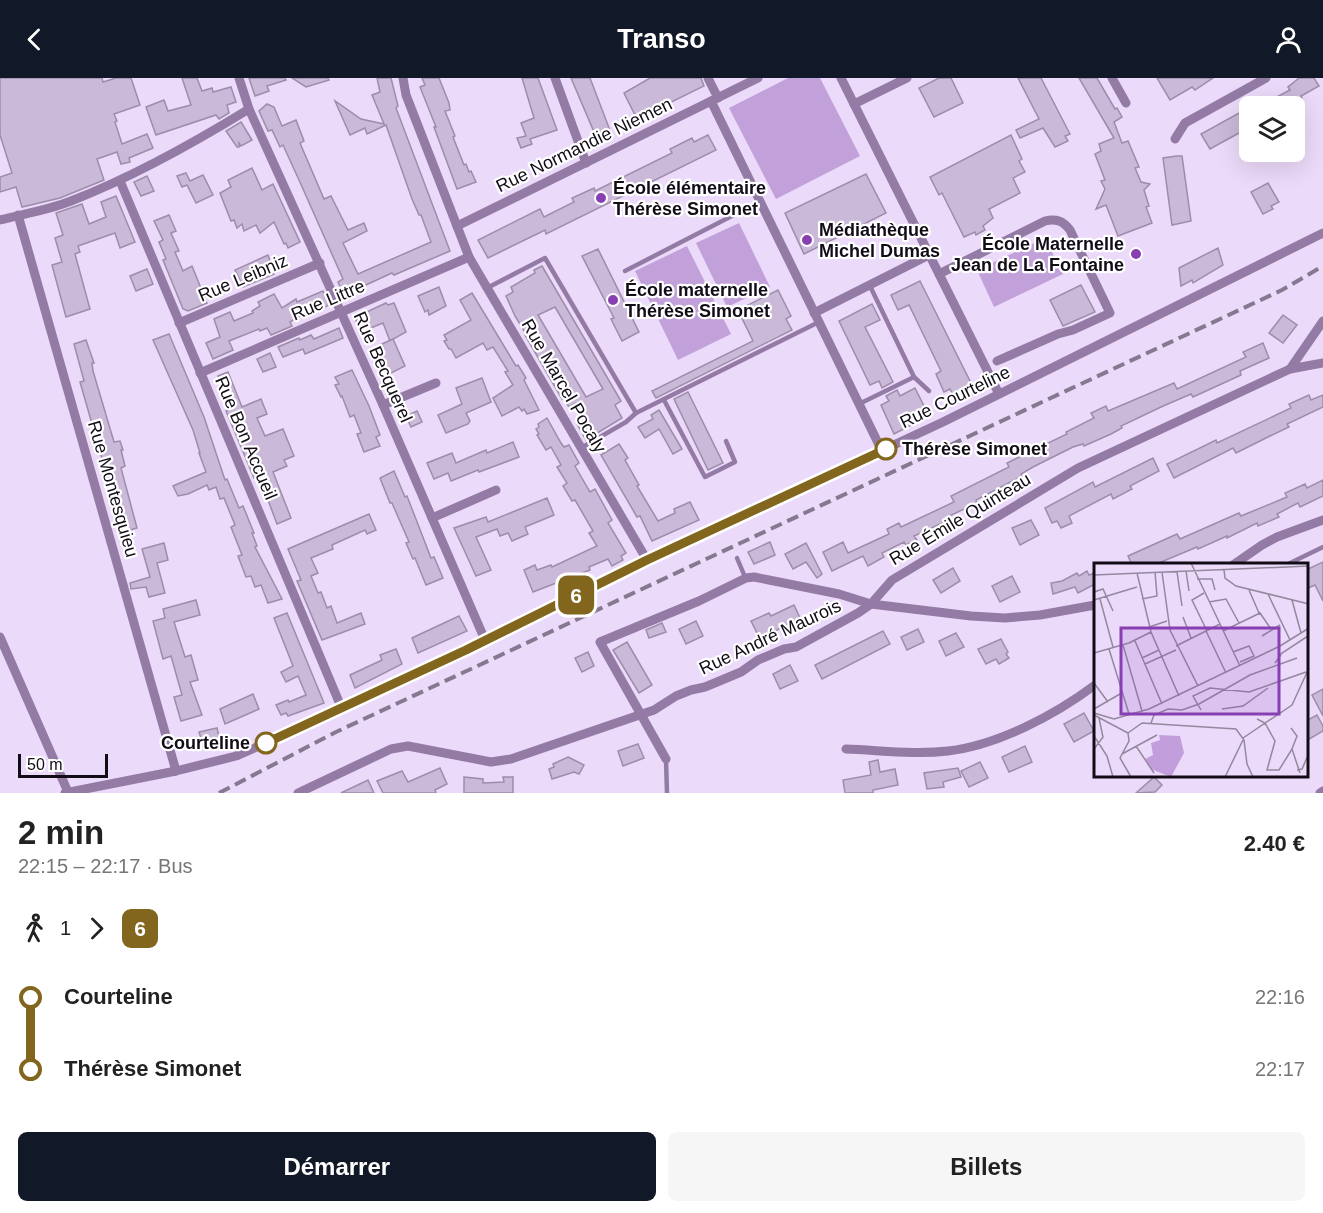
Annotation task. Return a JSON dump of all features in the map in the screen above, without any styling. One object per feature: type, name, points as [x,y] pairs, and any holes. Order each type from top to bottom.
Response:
[{"type":"street","name":"Rue Becquerel","points":[[239,78],[249,109],[320,263],[485,640]]},
{"type":"street","name":"Rue Marcel Pocaly","points":[[403,78],[406,95],[469,258],[647,560]]},
{"type":"street","points":[[555,78],[586,163]]},
{"type":"street","points":[[708,78],[714,100],[761,201],[882,451]]},
{"type":"street","name":"Rue Normandie Niemen","points":[[457,226],[758,78]]},
{"type":"street","points":[[841,78],[999,394]]},
{"type":"street","points":[[854,104],[907,78]]},
{"type":"street","points":[[1112,78],[1126,103]]},
{"type":"street","points":[[1175,139],[1185,123],[1251,81],[1266,78]]},
{"type":"street","points":[[0,220],[68,202],[120,181],[205,136],[249,109]]},
{"type":"street","name":"Rue Bon Accueil","points":[[120,181],[342,708]]},
{"type":"street","name":"Rue Montesquieu","points":[[18,215],[176,771]]},
{"type":"street","points":[[939,274],[1045,221],[1051,219],[1061,221],[1070,230],[1110,312],[997,361]]},
{"type":"street","name":"Rue Courteline","points":[[66,793],[176,771],[236,756],[342,708],[647,560],[882,451],[1323,233]]},
{"type":"street","points":[[814,313],[929,255]]},
{"type":"street","name":"Rue Littre","points":[[200,373],[469,258]]},
{"type":"street","name":"Rue Leibniz","points":[[179,323],[320,263]]},
{"type":"street","points":[[1290,369],[1323,321]]},
{"type":"street","name":"Rue Émile Quinteau","points":[[871,604],[892,579],[1078,468],[1290,369],[1323,363]]},
{"type":"street","points":[[383,405],[436,382]]},
{"type":"street","points":[[432,519],[496,490]]},
{"type":"street","points":[[1241,562],[1262,545],[1277,537],[1323,520]]},
{"type":"street","points":[[666,759],[600,642],[699,601],[746,578],[765,579],[839,594],[871,604],[971,616],[1005,618],[1040,615],[1094,605]]},
{"type":"street","name":"Rue André Maurois","points":[[298,793],[391,749],[408,746],[491,762],[511,759],[640,715],[691,690],[705,687],[741,672],[758,660],[784,649],[796,647],[833,628],[871,604]]},
{"type":"street","points":[[0,637],[66,793]]},
{"type":"street","points":[[846,749],[936,752],[970,746],[1041,719],[1063,708],[1094,686]]},
{"type":"lane","points":[[625,271],[761,201]]},
{"type":"lane","points":[[487,288],[545,258],[636,413]]},
{"type":"lane","points":[[869,285],[914,377],[929,392]]},
{"type":"lane","points":[[581,448],[626,422],[636,413],[819,322]]},
{"type":"lane","points":[[860,404],[914,377]]},
{"type":"lane","points":[[664,400],[705,477],[735,462],[726,441]]},
{"type":"lane","points":[[1290,563],[1323,547]]},
{"type":"lane","points":[[737,558],[746,578]]},
{"type":"lane","points":[[666,759],[667,793]]},
{"type":"shaded area","points":[[788,78],[820,78],[860,156],[776,199],[729,108]]},
{"type":"shaded area","points":[[739,223],[770,287],[727,307],[696,243]]},
{"type":"shaded area","points":[[1045,238],[1063,274],[994,307],[977,270]]},
{"type":"shaded area","points":[[687,246],[731,334],[678,360],[635,271]]},
{"type":"building","points":[[0,78],[102,78],[103,82],[116,78],[131,78],[140,105],[114,114],[117,121],[115,122],[122,144],[147,134],[153,148],[129,158],[130,162],[121,164],[117,152],[97,159],[104,180],[60,198],[22,207],[16,187],[0,192],[0,177],[12,173],[0,135]]},
{"type":"building","points":[[182,78],[197,78],[202,91],[212,88],[213,92],[231,87],[236,102],[227,105],[229,113],[219,119],[216,115],[156,135],[146,107],[164,100],[168,111],[191,105]]},
{"type":"building","points":[[249,78],[285,78],[286,80],[267,86],[269,91],[255,96]]},
{"type":"building","points":[[292,78],[328,78],[329,80],[306,87]]},
{"type":"building","points":[[377,78],[391,78],[398,106],[396,108],[450,251],[394,275],[392,273],[344,295],[338,282],[343,279],[283,145],[280,147],[272,130],[268,131],[259,111],[267,104],[274,107],[282,126],[296,120],[304,141],[300,143],[324,199],[331,196],[348,230],[364,223],[367,231],[343,243],[358,274],[431,242],[412,199],[386,125],[367,134],[365,128],[350,135],[335,101],[361,119],[384,124],[372,95],[380,92]]},
{"type":"building","points":[[422,78],[439,78],[449,103],[450,110],[445,111],[455,136],[453,137],[464,165],[466,164],[469,172],[471,171],[476,182],[457,189],[420,87],[425,85]]},
{"type":"building","points":[[522,78],[538,78],[557,130],[530,139],[532,144],[521,148],[517,138],[526,136],[521,123],[534,118]]},
{"type":"building","points":[[571,78],[590,78],[611,133],[597,139]]},
{"type":"building","points":[[650,78],[701,78],[704,86],[637,119],[624,93]]},
{"type":"building","points":[[939,78],[951,78],[963,103],[934,117],[919,88]]},
{"type":"building","points":[[1018,78],[1041,78],[1070,134],[1065,136],[1068,141],[1055,147],[1043,128],[1020,138],[1016,130],[1039,119]]},
{"type":"building","points":[[1079,78],[1097,78],[1122,117],[1114,122],[1122,143],[1128,141],[1139,167],[1135,168],[1141,182],[1150,184],[1144,190],[1149,206],[1146,207],[1152,223],[1118,236],[1106,205],[1096,209],[1105,189],[1101,181],[1105,180],[1095,154],[1101,151],[1099,144],[1114,138]]},
{"type":"building","points":[[1157,78],[1213,78],[1195,90],[1192,87],[1170,100]]},
{"type":"building","points":[[1299,78],[1314,78],[1319,86],[1301,96],[1279,96],[1290,90],[1288,87]]},
{"type":"building","points":[[1239,113],[1239,133],[1210,149],[1201,134]]},
{"type":"building","points":[[241,122],[252,140],[241,146],[239,143],[237,147],[226,131]]},
{"type":"building","points":[[708,135],[716,150],[546,234],[545,230],[488,258],[478,240],[540,209],[544,217],[574,202],[572,198],[594,188],[595,191],[672,153],[670,149],[692,138],[694,142]]},
{"type":"building","points":[[1011,135],[1025,172],[1013,178],[1020,193],[989,209],[993,218],[983,226],[985,230],[976,235],[975,232],[964,237],[942,193],[939,195],[930,177]]},
{"type":"building","points":[[1182,156],[1191,221],[1172,225],[1163,158]]},
{"type":"building","points":[[252,168],[262,190],[273,184],[300,242],[288,248],[274,222],[260,233],[256,225],[244,231],[242,224],[237,228],[234,220],[231,221],[220,193],[231,187],[228,180]]},
{"type":"building","points":[[186,173],[190,181],[203,175],[213,195],[196,203],[187,185],[182,187],[177,176]]},
{"type":"building","points":[[866,174],[886,213],[804,254],[785,213]]},
{"type":"building","points":[[147,176],[154,191],[141,196],[134,182]]},
{"type":"building","points":[[1268,183],[1279,202],[1271,206],[1273,209],[1263,214],[1251,192]]},
{"type":"building","points":[[116,196],[135,242],[120,248],[115,233],[78,246],[80,252],[75,254],[90,309],[66,317],[52,265],[62,262],[55,238],[63,235],[56,213],[82,204],[89,224],[106,217],[101,202]]},
{"type":"building","points":[[169,215],[176,231],[171,233],[179,251],[175,252],[183,271],[192,266],[207,303],[188,311],[183,309],[163,260],[166,259],[159,242],[163,240],[154,221]]},
{"type":"building","points":[[1218,248],[1223,265],[1193,283],[1192,280],[1181,286],[1179,268]]},
{"type":"building","points":[[598,249],[639,332],[622,341],[611,319],[614,318],[582,256]]},
{"type":"building","points":[[268,255],[274,274],[243,287],[235,270]]},
{"type":"building","points":[[542,266],[621,401],[615,405],[622,418],[586,440],[577,424],[586,419],[576,403],[569,407],[562,399],[525,335],[506,296],[513,292],[511,287],[535,273],[534,270]],"holes":[[[555,307],[603,389],[586,397],[538,315]]]},
{"type":"building","points":[[147,269],[153,284],[136,291],[130,276]]},
{"type":"building","points":[[920,281],[976,393],[957,402],[950,389],[944,392],[936,374],[941,371],[909,305],[898,310],[891,295]]},
{"type":"building","points":[[1081,285],[1095,312],[1063,326],[1050,300]]},
{"type":"building","points":[[439,287],[446,306],[429,315],[428,310],[425,312],[418,296]]},
{"type":"building","points":[[778,290],[791,316],[786,319],[792,330],[656,398],[652,391],[753,341],[738,310]]},
{"type":"building","points":[[323,291],[329,305],[317,311],[315,307],[290,322],[292,326],[271,335],[267,328],[260,331],[259,329],[229,341],[233,350],[213,359],[206,343],[220,337],[214,319],[230,312],[234,321],[253,313],[252,311],[260,306],[258,302],[274,294],[282,308],[296,299],[297,302]]},
{"type":"building","points":[[472,293],[516,366],[518,365],[526,378],[524,380],[539,410],[527,414],[519,407],[502,416],[493,398],[513,385],[505,372],[508,371],[493,347],[487,350],[483,343],[456,358],[444,341],[447,340],[444,335],[471,320],[460,300]]},
{"type":"building","points":[[386,303],[388,305],[394,303],[406,332],[390,341],[383,323],[361,332],[356,321],[358,316]]},
{"type":"building","points":[[872,304],[880,320],[865,327],[893,382],[882,388],[879,381],[870,385],[839,321]]},
{"type":"building","points":[[1283,315],[1297,325],[1283,343],[1269,333]]},
{"type":"building","points":[[339,328],[343,338],[305,354],[303,349],[283,357],[278,347],[311,335],[314,339]]},
{"type":"building","points":[[169,334],[204,417],[225,480],[227,479],[239,508],[243,506],[254,533],[252,533],[257,546],[255,547],[282,599],[268,603],[261,585],[255,587],[251,576],[246,577],[238,556],[242,555],[231,527],[235,525],[224,498],[220,499],[216,487],[209,490],[207,485],[178,496],[173,486],[206,472],[193,430],[153,340]]},
{"type":"building","points":[[393,339],[405,366],[389,374],[379,351],[384,349],[382,344]]},
{"type":"building","points":[[86,340],[114,442],[120,441],[123,450],[121,450],[125,466],[121,468],[137,528],[123,532],[80,382],[84,381],[74,344]]},
{"type":"building","points":[[1263,343],[1269,358],[1240,371],[1241,375],[1193,397],[1191,394],[1161,407],[1121,426],[1122,428],[1111,434],[1084,446],[1083,444],[1073,447],[1033,467],[1021,474],[1022,476],[976,500],[977,503],[947,517],[949,520],[914,536],[917,540],[906,545],[904,542],[882,553],[884,557],[868,566],[863,556],[832,571],[823,552],[843,542],[848,553],[889,534],[887,529],[899,523],[901,527],[954,502],[951,496],[1009,467],[1007,463],[1067,434],[1066,432],[1094,418],[1091,413],[1106,406],[1108,411],[1174,383],[1177,389],[1246,357],[1243,352]]},
{"type":"building","points":[[270,353],[276,367],[263,372],[257,359]]},
{"type":"building","points":[[352,370],[380,435],[376,437],[380,446],[364,452],[357,434],[361,433],[354,415],[350,417],[335,385],[339,384],[335,377]]},
{"type":"building","points":[[228,372],[242,407],[261,399],[267,414],[257,418],[265,436],[283,429],[294,456],[284,460],[287,466],[273,472],[291,518],[277,524],[259,476],[254,478],[226,411],[233,408],[218,376]]},
{"type":"building","points":[[482,378],[491,402],[466,413],[470,421],[468,424],[446,433],[438,415],[462,404],[456,388]]},
{"type":"building","points":[[915,388],[929,416],[894,434],[881,405],[889,401],[886,396],[897,390],[900,396]]},
{"type":"building","points":[[688,392],[723,463],[708,470],[674,399]]},
{"type":"building","points":[[1309,395],[1311,400],[1323,395],[1323,407],[1236,453],[1233,448],[1174,478],[1167,464],[1291,408],[1289,404]]},
{"type":"building","points":[[659,410],[682,449],[673,454],[659,429],[645,438],[638,427],[653,419],[651,415]]},
{"type":"building","points":[[417,411],[422,422],[411,427],[406,416]]},
{"type":"building","points":[[547,418],[564,447],[569,445],[579,463],[575,466],[590,492],[595,489],[612,520],[608,523],[626,553],[621,556],[623,560],[612,566],[608,559],[589,567],[590,570],[533,592],[524,570],[535,565],[537,570],[551,565],[552,567],[597,546],[589,533],[593,531],[575,500],[572,501],[563,486],[567,483],[557,467],[561,465],[551,447],[546,450],[537,435],[539,434],[536,429],[539,427],[538,424]]},
{"type":"building","points":[[513,442],[519,457],[451,481],[448,473],[434,479],[427,463],[452,453],[456,463],[486,450],[487,453]]},
{"type":"building","points":[[619,444],[628,458],[625,460],[639,485],[637,486],[658,521],[675,513],[674,509],[690,502],[699,520],[652,541],[640,516],[637,517],[601,455]]},
{"type":"building","points":[[1153,458],[1159,471],[1130,486],[1132,489],[1113,499],[1111,494],[1069,516],[1072,523],[1061,528],[1057,521],[1052,523],[1045,508],[1093,482],[1095,487]]},
{"type":"building","points":[[394,471],[405,497],[407,496],[431,558],[434,557],[443,578],[426,585],[380,478]]},
{"type":"building","points":[[1323,480],[1323,496],[1300,507],[1298,503],[1277,514],[1279,517],[1258,526],[1257,523],[1227,538],[1227,536],[1159,563],[1131,563],[1128,556],[1177,534],[1180,539],[1239,513],[1241,516],[1287,497],[1285,493],[1305,484],[1307,488]]},
{"type":"building","points":[[547,498],[554,515],[525,527],[528,534],[512,541],[508,533],[500,536],[497,529],[476,537],[491,570],[476,576],[454,528],[486,517],[488,522]]},
{"type":"building","points":[[369,514],[376,530],[367,534],[365,530],[332,545],[333,549],[311,558],[318,573],[311,576],[327,608],[331,606],[337,623],[361,613],[365,624],[322,640],[297,581],[301,580],[288,549]]},
{"type":"building","points":[[1031,520],[1039,535],[1020,545],[1012,528]]},
{"type":"building","points":[[770,542],[775,555],[754,564],[748,552]]},
{"type":"building","points":[[164,543],[168,560],[157,563],[165,593],[149,597],[146,587],[131,589],[130,583],[150,577],[142,549]]},
{"type":"building","points":[[806,543],[822,574],[817,578],[806,562],[793,569],[785,554]]},
{"type":"building","points":[[1323,562],[1323,601],[1315,585],[1308,588],[1308,569]]},
{"type":"building","points":[[953,568],[960,581],[941,593],[933,580]]},
{"type":"building","points":[[1087,571],[1089,575],[1094,573],[1094,585],[1078,593],[1075,587],[1053,594],[1051,583],[1062,581],[1077,573],[1079,576]]},
{"type":"building","points":[[1012,576],[1020,592],[1000,602],[992,586]]},
{"type":"building","points":[[196,600],[200,615],[174,622],[185,657],[191,655],[198,680],[190,682],[202,715],[181,721],[174,697],[182,695],[171,656],[163,659],[153,621],[165,618],[163,609]]},
{"type":"building","points":[[794,605],[800,618],[760,639],[751,621],[769,613],[771,616]]},
{"type":"building","points":[[287,613],[324,703],[288,716],[286,713],[281,715],[276,705],[306,695],[298,676],[286,682],[281,672],[293,666],[274,618]]},
{"type":"building","points":[[459,616],[467,631],[418,653],[412,638]]},
{"type":"building","points":[[696,621],[703,636],[686,644],[679,629]]},
{"type":"building","points":[[662,623],[666,632],[649,638],[646,630]]},
{"type":"building","points":[[918,629],[924,642],[907,650],[901,637]]},
{"type":"building","points":[[883,631],[890,644],[822,679],[815,665]]},
{"type":"building","points":[[956,633],[964,647],[946,656],[939,641]]},
{"type":"building","points":[[1001,639],[1009,658],[999,664],[996,659],[986,664],[978,649]]},
{"type":"building","points":[[627,642],[652,685],[639,693],[613,650]]},
{"type":"building","points":[[396,649],[402,664],[355,688],[350,675],[382,660],[380,655]]},
{"type":"building","points":[[588,652],[594,666],[582,672],[575,658]]},
{"type":"building","points":[[790,665],[798,681],[780,689],[773,674]]},
{"type":"building","points":[[1323,689],[1323,716],[1312,695]]},
{"type":"building","points":[[253,694],[259,709],[225,724],[220,709]]},
{"type":"building","points":[[1084,713],[1094,731],[1074,742],[1064,724]]},
{"type":"building","points":[[1317,715],[1323,731],[1308,740],[1308,720]]},
{"type":"building","points":[[217,728],[221,745],[204,749],[199,732]]},
{"type":"building","points":[[638,744],[644,758],[623,766],[618,751]]},
{"type":"building","points":[[1025,746],[1032,762],[1009,772],[1002,757]]},
{"type":"building","points":[[568,757],[584,765],[579,774],[574,772],[552,779],[549,769],[554,767],[553,764]]},
{"type":"building","points":[[878,760],[880,772],[895,769],[898,785],[873,790],[873,793],[845,793],[843,780],[871,775],[869,762]]},
{"type":"building","points":[[980,762],[988,778],[969,787],[961,771]]},
{"type":"building","points":[[440,768],[447,784],[435,790],[436,793],[383,793],[377,781],[402,771],[408,782]]},
{"type":"building","points":[[958,768],[961,777],[943,782],[944,787],[927,789],[924,773]]},
{"type":"building","points":[[464,777],[483,779],[483,783],[504,782],[503,777],[513,777],[513,793],[464,793]]},
{"type":"building","points":[[1153,778],[1162,785],[1155,792],[1136,793]]},
{"type":"building","points":[[368,780],[374,793],[341,793]]},
{"type":"railway","points":[[219,793],[336,732],[1282,290],[1323,266]]},
{"type":"bus line","name":"6","points":[[266,743],[466,650],[647,560],[886,449]]},
{"type":"place","name":"École élémentaire Thérèse Simonet","points":[[601,198]]},
{"type":"place","name":"Médiathèque Michel Dumas","points":[[807,240]]},
{"type":"place","name":"École Maternelle Jean de La Fontaine","points":[[1136,254]]},
{"type":"place","name":"École maternelle Thérèse Simonet","points":[[613,300]]},
{"type":"place","name":"Thérèse Simonet","points":[[886,449]]},
{"type":"place","name":"Courteline","points":[[266,743]]}]
